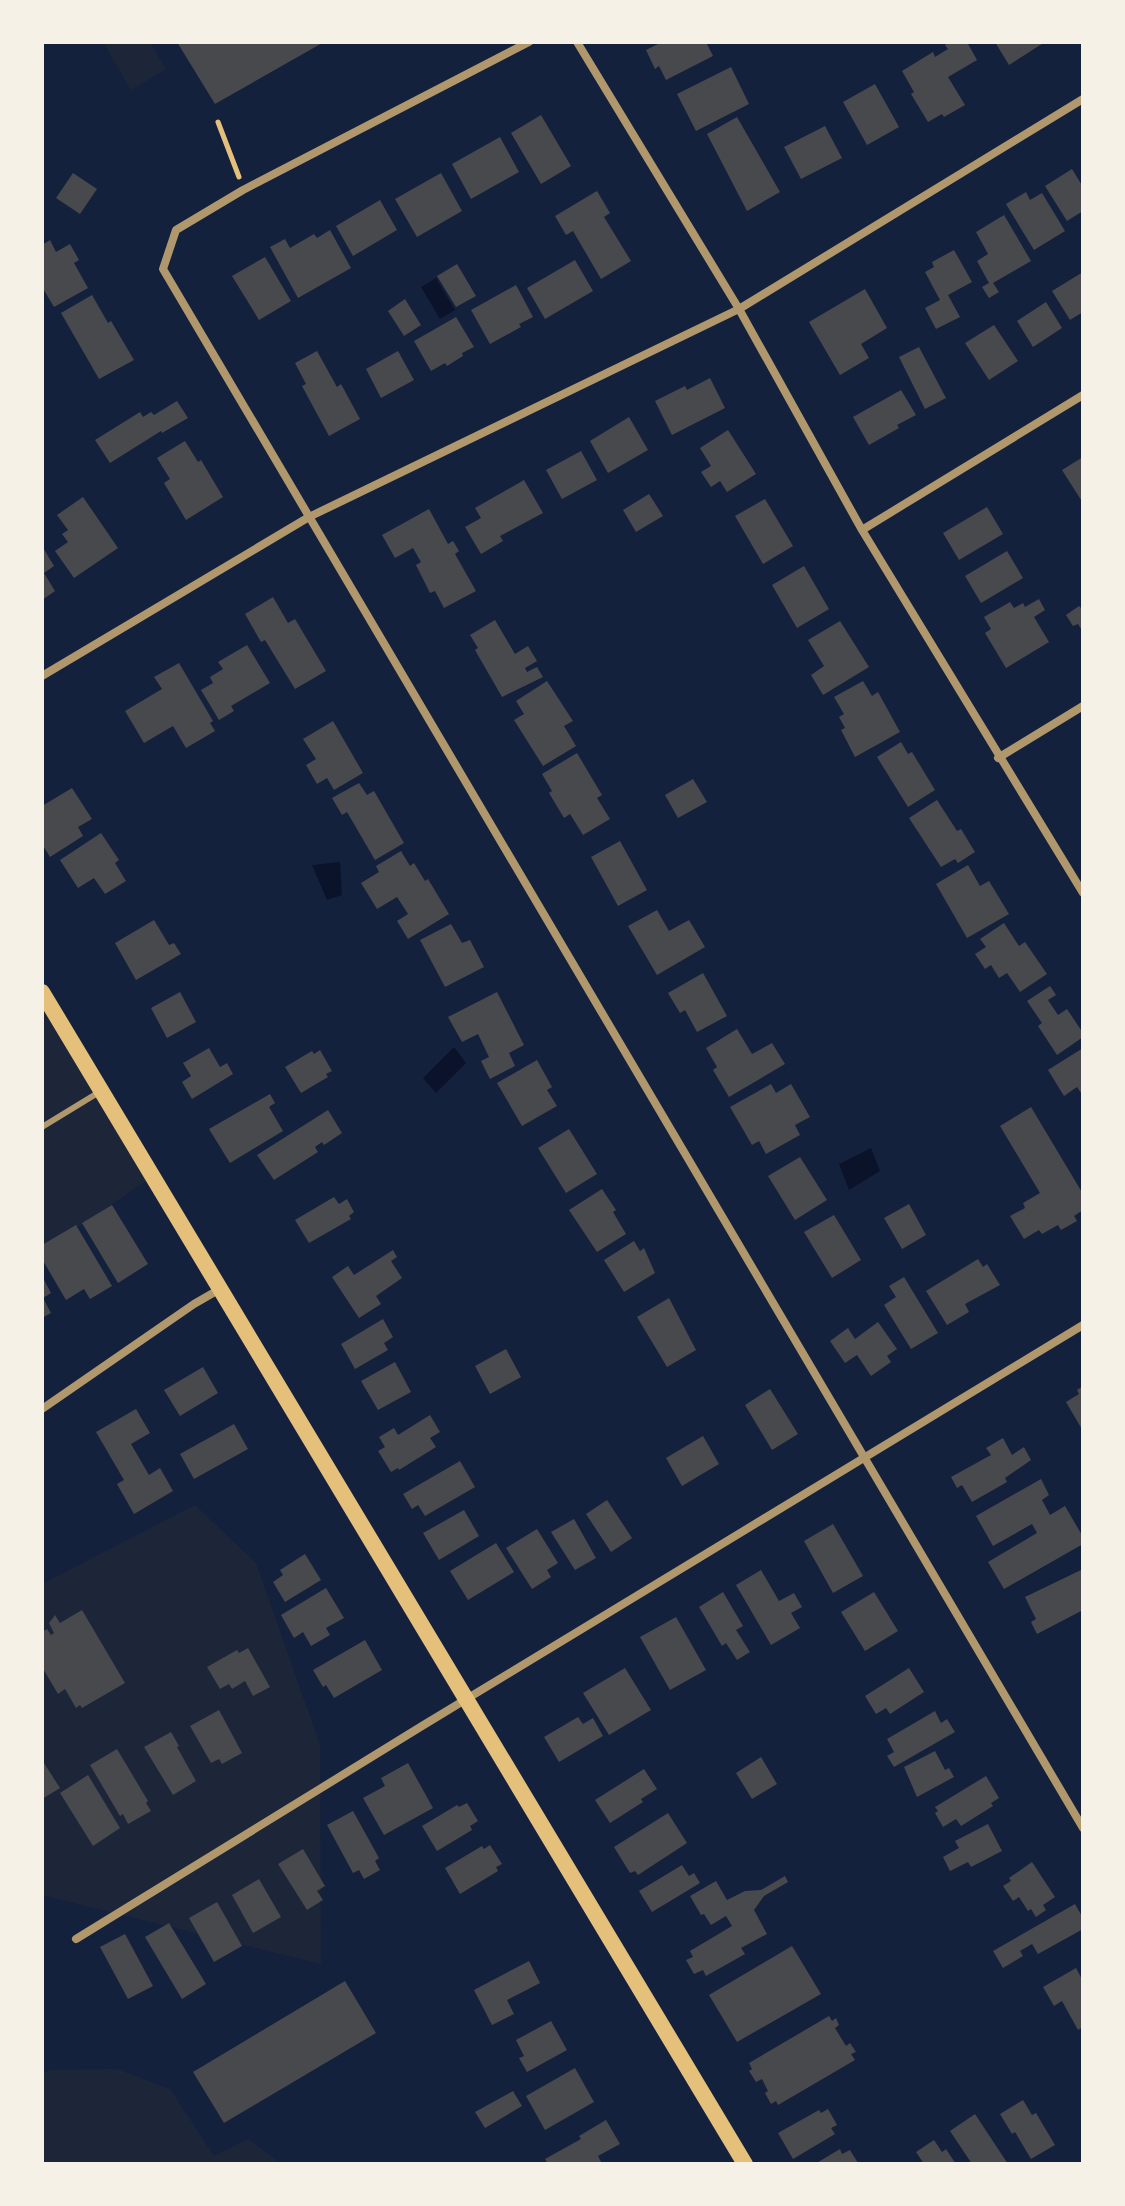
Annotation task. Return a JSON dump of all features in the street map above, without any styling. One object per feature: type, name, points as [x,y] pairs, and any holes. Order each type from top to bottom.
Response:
[{"type":"main road","points":[[42,992],[745,2164]]},
{"type":"street","points":[[529,42],[243,190],[176,230],[163,269],[1083,1828]]},
{"type":"street","points":[[577,42],[739,309],[862,530],[998,758],[1083,893]]},
{"type":"street","points":[[42,676],[309,517],[739,309],[1083,99]]},
{"type":"street","points":[[862,530],[1083,395]]},
{"type":"street","points":[[998,758],[1083,706]]},
{"type":"street","points":[[42,1409],[220,1289]]},
{"type":"street","points":[[76,1939],[1083,1325]]},
{"type":"lane","points":[[42,1127],[101,1091]]},
{"type":"path","points":[[218,122],[243,190]]},
{"type":"shaded area","points":[[103,42],[150,42],[166,69],[131,90]]},
{"type":"shaded area","points":[[436,278],[455,310],[440,319],[421,287]]},
{"type":"shaded area","points":[[340,862],[342,895],[327,900],[312,865]]},
{"type":"shaded area","points":[[42,990],[155,1175],[42,1252]]},
{"type":"shaded area","points":[[454,1047],[466,1063],[436,1093],[423,1078]]},
{"type":"shaded area","points":[[871,1148],[880,1171],[849,1190],[839,1164]]},
{"type":"shaded area","points":[[195,1505],[256,1563],[320,1745],[321,1964],[42,1895],[42,1584]]},
{"type":"shaded area","points":[[117,2069],[170,2089],[214,2156],[248,2139],[282,2164],[42,2164],[42,2074],[49,2070]]},
{"type":"building","points":[[177,42],[324,42],[215,104]]},
{"type":"building","points":[[662,42],[706,42],[713,56],[666,80],[659,66],[655,69],[646,50]]},
{"type":"building","points":[[967,42],[977,60],[948,77],[965,105],[928,122],[911,94],[914,92],[902,71],[933,52],[935,57],[948,49],[945,45]]},
{"type":"building","points":[[995,42],[1045,42],[1009,65]]},
{"type":"building","points":[[731,67],[749,104],[696,131],[677,94]]},
{"type":"building","points":[[875,84],[899,127],[867,145],[843,102]]},
{"type":"building","points":[[541,115],[571,166],[541,184],[511,133]]},
{"type":"building","points":[[737,117],[780,192],[747,211],[707,134]]},
{"type":"building","points":[[825,126],[842,158],[801,179],[784,147]]},
{"type":"building","points":[[500,137],[519,172],[471,199],[452,164]]},
{"type":"building","points":[[1072,169],[1083,187],[1083,211],[1067,221],[1045,186]]},
{"type":"building","points":[[73,173],[97,189],[80,214],[56,198]]},
{"type":"building","points":[[441,173],[462,211],[417,237],[395,199]]},
{"type":"building","points":[[597,191],[610,213],[604,217],[631,261],[601,279],[573,231],[566,235],[555,216]]},
{"type":"building","points":[[1026,192],[1030,200],[1042,193],[1065,231],[1034,250],[1006,204]]},
{"type":"building","points":[[380,200],[397,230],[353,256],[336,226]]},
{"type":"building","points":[[1004,215],[1031,261],[993,283],[999,292],[989,298],[982,287],[989,283],[977,261],[988,254],[976,232]]},
{"type":"building","points":[[330,230],[351,268],[298,298],[270,247],[285,239],[290,248],[314,234],[317,238]]},
{"type":"building","points":[[50,240],[56,252],[70,244],[79,260],[74,263],[88,288],[54,307],[42,287],[42,245]]},
{"type":"building","points":[[954,250],[972,282],[948,295],[960,317],[936,329],[925,308],[940,300],[925,272],[934,267],[932,262]]},
{"type":"building","points":[[265,257],[291,301],[259,320],[232,276]]},
{"type":"building","points":[[575,260],[593,291],[545,319],[527,288]]},
{"type":"building","points":[[457,264],[476,296],[456,307],[437,276]]},
{"type":"building","points":[[1083,272],[1083,312],[1070,320],[1052,291]]},
{"type":"building","points":[[516,285],[533,317],[490,344],[471,310]]},
{"type":"building","points":[[865,289],[887,328],[861,344],[869,358],[840,375],[809,322]]},
{"type":"building","points":[[92,295],[134,360],[99,379],[61,313]]},
{"type":"building","points":[[405,299],[421,325],[404,336],[388,311]]},
{"type":"building","points":[[1046,302],[1062,328],[1033,347],[1017,321]]},
{"type":"building","points":[[456,317],[474,347],[447,366],[445,363],[431,371],[414,341]]},
{"type":"building","points":[[994,325],[1018,361],[989,380],[965,343]]},
{"type":"building","points":[[919,347],[946,398],[925,409],[899,357]]},
{"type":"building","points":[[317,351],[337,387],[341,384],[360,419],[329,436],[302,386],[306,384],[295,363]]},
{"type":"building","points":[[398,351],[414,380],[381,398],[366,369]]},
{"type":"building","points":[[710,378],[725,408],[672,435],[655,401]]},
{"type":"building","points":[[901,390],[916,415],[869,445],[853,417]]},
{"type":"building","points":[[177,401],[188,418],[110,463],[95,440],[140,412],[143,417],[151,412],[154,415]]},
{"type":"building","points":[[629,417],[648,450],[608,473],[590,441]]},
{"type":"building","points":[[728,430],[756,474],[727,492],[720,481],[711,487],[701,472],[711,466],[700,448]]},
{"type":"building","points":[[185,441],[198,462],[201,460],[223,497],[186,520],[164,483],[170,479],[157,458]]},
{"type":"building","points":[[581,451],[597,480],[562,499],[546,470]]},
{"type":"building","points":[[1083,457],[1083,503],[1062,470]]},
{"type":"building","points":[[524,480],[543,513],[500,536],[503,541],[481,554],[465,527],[481,518],[475,508]]},
{"type":"building","points":[[649,494],[663,516],[636,532],[623,510]]},
{"type":"building","points":[[83,497],[118,548],[74,578],[55,551],[68,542],[62,534],[68,530],[57,515]]},
{"type":"building","points":[[765,499],[793,546],[763,564],[735,516]]},
{"type":"building","points":[[987,507],[1003,534],[959,560],[943,533]]},
{"type":"building","points":[[429,509],[448,544],[453,541],[459,551],[455,554],[476,591],[444,608],[435,591],[430,593],[416,565],[421,562],[413,548],[395,558],[382,535]]},
{"type":"building","points":[[42,546],[54,566],[44,573],[55,591],[42,600]]},
{"type":"building","points":[[1007,551],[1023,578],[981,603],[965,576]]},
{"type":"building","points":[[804,566],[829,609],[797,628],[772,585]]},
{"type":"building","points":[[273,597],[288,623],[295,619],[326,671],[295,689],[245,614]]},
{"type":"building","points":[[1039,599],[1045,610],[1034,617],[1049,642],[1006,668],[985,633],[991,629],[984,617],[1010,602],[1014,608],[1023,603],[1025,607]]},
{"type":"building","points":[[1079,606],[1083,610],[1083,632],[1078,624],[1073,626],[1066,615]]},
{"type":"building","points":[[495,620],[515,654],[528,646],[537,661],[525,668],[527,672],[537,667],[543,677],[502,697],[475,650],[478,648],[470,635]]},
{"type":"building","points":[[840,621],[869,667],[823,695],[811,675],[824,666],[808,640]]},
{"type":"building","points":[[247,645],[270,683],[231,706],[234,711],[219,720],[201,690],[213,683],[210,677],[223,669],[218,662]]},
{"type":"building","points":[[179,663],[213,721],[210,723],[215,731],[186,748],[173,726],[144,743],[125,711],[162,689],[154,677]]},
{"type":"building","points":[[547,681],[573,721],[564,726],[576,746],[543,766],[514,720],[524,714],[516,701]]},
{"type":"building","points":[[863,681],[872,696],[878,692],[900,732],[855,757],[841,730],[845,728],[839,717],[844,714],[834,697]]},
{"type":"building","points":[[333,721],[363,773],[334,790],[327,778],[317,784],[306,765],[316,759],[303,739]]},
{"type":"building","points":[[901,742],[908,754],[912,752],[935,790],[908,807],[877,757]]},
{"type":"building","points":[[577,753],[602,795],[597,798],[610,819],[583,835],[570,814],[564,818],[542,774]]},
{"type":"building","points":[[693,779],[707,802],[678,818],[665,795]]},
{"type":"building","points":[[359,783],[367,795],[374,791],[404,843],[375,860],[347,812],[342,815],[332,798]]},
{"type":"building","points":[[72,788],[92,819],[78,827],[83,836],[50,857],[42,844],[42,806]]},
{"type":"building","points":[[937,800],[975,852],[958,863],[955,859],[941,867],[909,818]]},
{"type":"building","points":[[101,833],[119,860],[115,863],[126,881],[105,894],[94,878],[78,888],[60,860]]},
{"type":"building","points":[[620,841],[647,890],[618,906],[591,857]]},
{"type":"building","points":[[401,851],[410,866],[414,863],[425,881],[428,879],[449,914],[408,939],[397,921],[408,914],[397,897],[377,909],[361,883],[379,872],[376,866]]},
{"type":"building","points":[[968,865],[980,886],[989,881],[1009,914],[967,938],[936,884]]},
{"type":"building","points":[[657,910],[669,931],[689,920],[705,947],[657,975],[628,926]]},
{"type":"building","points":[[154,920],[169,945],[174,943],[181,954],[136,980],[115,943]]},
{"type":"building","points":[[1004,923],[1019,946],[1025,942],[1047,974],[1020,992],[1007,973],[999,978],[991,965],[985,969],[975,954],[986,947],[980,939]]},
{"type":"building","points":[[451,924],[462,943],[470,940],[484,967],[445,987],[420,940]]},
{"type":"building","points":[[703,973],[727,1016],[697,1032],[685,1010],[680,1013],[668,993]]},
{"type":"building","points":[[1050,986],[1056,995],[1048,1000],[1058,1015],[1067,1009],[1083,1033],[1083,1037],[1057,1055],[1038,1026],[1042,1023],[1027,1001]]},
{"type":"building","points":[[180,992],[196,1022],[167,1038],[151,1008]]},
{"type":"building","points":[[497,992],[524,1045],[509,1053],[515,1066],[490,1079],[481,1061],[489,1057],[478,1034],[462,1042],[448,1017]]},
{"type":"building","points":[[737,1029],[752,1054],[772,1043],[785,1064],[729,1097],[713,1070],[717,1067],[706,1048]]},
{"type":"building","points":[[209,1048],[220,1067],[227,1063],[233,1074],[192,1099],[182,1082],[191,1076],[183,1063]]},
{"type":"building","points":[[1083,1048],[1083,1096],[1077,1087],[1064,1096],[1048,1070]]},
{"type":"building","points":[[320,1050],[332,1071],[326,1074],[328,1077],[301,1093],[285,1067],[312,1051],[314,1054]]},
{"type":"building","points":[[537,1060],[552,1087],[547,1090],[557,1106],[522,1126],[497,1083]]},
{"type":"building","points":[[771,1084],[776,1093],[791,1084],[810,1117],[795,1125],[800,1135],[766,1154],[759,1141],[752,1145],[730,1107]]},
{"type":"building","points":[[270,1094],[275,1103],[269,1107],[283,1131],[230,1163],[209,1129]]},
{"type":"building","points":[[1031,1107],[1083,1194],[1083,1210],[1074,1216],[1077,1221],[1061,1230],[1058,1225],[1042,1234],[1039,1230],[1024,1239],[1010,1216],[1025,1208],[1023,1203],[1040,1193],[1000,1126]]},
{"type":"building","points":[[328,1110],[342,1133],[324,1145],[322,1142],[315,1147],[318,1152],[274,1180],[257,1155]]},
{"type":"building","points":[[569,1129],[597,1174],[566,1193],[538,1148]]},
{"type":"building","points":[[800,1157],[827,1200],[795,1220],[768,1176]]},
{"type":"building","points":[[602,1189],[616,1210],[613,1212],[626,1234],[597,1252],[569,1210]]},
{"type":"building","points":[[334,1197],[339,1204],[347,1199],[354,1212],[349,1216],[351,1219],[309,1243],[295,1220]]},
{"type":"building","points":[[909,1204],[926,1235],[902,1249],[884,1218]]},
{"type":"building","points":[[112,1205],[148,1264],[118,1283],[82,1223]]},
{"type":"building","points":[[834,1215],[861,1260],[832,1278],[804,1232]]},
{"type":"building","points":[[76,1225],[112,1286],[90,1299],[84,1289],[66,1300],[42,1259],[42,1245]]},
{"type":"building","points":[[634,1241],[640,1251],[644,1248],[655,1273],[624,1292],[604,1260]]},
{"type":"building","points":[[393,1250],[397,1257],[391,1261],[402,1278],[376,1296],[381,1304],[359,1318],[332,1277],[348,1266],[354,1275]]},
{"type":"building","points":[[978,1259],[983,1267],[987,1264],[1000,1285],[965,1304],[969,1312],[947,1325],[926,1291]]},
{"type":"building","points":[[42,1276],[51,1293],[43,1298],[51,1313],[42,1318]]},
{"type":"building","points":[[904,1277],[938,1333],[911,1349],[884,1305],[896,1297],[889,1286]]},
{"type":"building","points":[[669,1298],[696,1350],[667,1367],[637,1317]]},
{"type":"building","points":[[383,1319],[393,1337],[384,1343],[388,1350],[355,1369],[341,1344]]},
{"type":"building","points":[[878,1322],[897,1349],[887,1356],[891,1362],[871,1376],[857,1355],[845,1363],[830,1341],[848,1328],[855,1339]]},
{"type":"building","points":[[506,1349],[521,1377],[490,1394],[475,1366]]},
{"type":"building","points":[[395,1362],[411,1392],[378,1410],[361,1381]]},
{"type":"building","points":[[203,1367],[218,1393],[180,1416],[164,1390]]},
{"type":"building","points":[[1083,1386],[1083,1431],[1066,1402],[1079,1394],[1077,1390]]},
{"type":"building","points":[[770,1389],[798,1434],[772,1450],[745,1405]]},
{"type":"building","points":[[136,1409],[150,1433],[131,1444],[149,1475],[160,1468],[173,1491],[134,1514],[117,1484],[124,1480],[96,1432]]},
{"type":"building","points":[[430,1415],[440,1432],[430,1438],[436,1447],[391,1472],[378,1451],[385,1447],[379,1437],[394,1428],[398,1435]]},
{"type":"building","points":[[234,1424],[248,1449],[194,1479],[180,1454]]},
{"type":"building","points":[[703,1436],[719,1464],[682,1486],[666,1458]]},
{"type":"building","points":[[1003,1438],[1012,1455],[1024,1447],[1031,1460],[1005,1478],[1007,1482],[972,1502],[962,1485],[957,1488],[951,1477],[991,1455],[986,1448]]},
{"type":"building","points":[[460,1461],[475,1487],[425,1516],[418,1505],[412,1509],[403,1494]]},
{"type":"building","points":[[1041,1479],[1049,1495],[1042,1500],[1050,1515],[1065,1506],[1083,1537],[1083,1544],[1004,1589],[988,1562],[1037,1533],[1032,1524],[993,1546],[976,1516]]},
{"type":"building","points":[[607,1500],[632,1538],[611,1552],[586,1514]]},
{"type":"building","points":[[464,1510],[479,1536],[439,1560],[423,1533]]},
{"type":"building","points":[[574,1519],[596,1558],[575,1570],[551,1532]]},
{"type":"building","points":[[833,1524],[863,1576],[833,1593],[804,1541]]},
{"type":"building","points":[[537,1529],[558,1563],[547,1570],[551,1577],[532,1589],[506,1548]]},
{"type":"building","points":[[496,1543],[514,1572],[468,1600],[450,1571]]},
{"type":"building","points":[[305,1554],[321,1580],[285,1602],[273,1582],[283,1575],[280,1570]]},
{"type":"building","points":[[1083,1569],[1083,1610],[1037,1634],[1031,1622],[1036,1619],[1025,1597]]},
{"type":"building","points":[[761,1570],[779,1601],[794,1593],[802,1607],[791,1613],[800,1628],[771,1645],[736,1585]]},
{"type":"building","points":[[326,1588],[344,1618],[326,1628],[330,1635],[311,1646],[303,1632],[294,1638],[281,1615]]},
{"type":"building","points":[[723,1592],[743,1626],[736,1630],[750,1652],[737,1660],[726,1643],[722,1646],[699,1607]]},
{"type":"building","points":[[874,1592],[898,1631],[865,1651],[841,1612]]},
{"type":"building","points":[[82,1610],[125,1683],[82,1708],[80,1705],[76,1708],[65,1689],[58,1694],[42,1667],[42,1632],[47,1629],[51,1635],[54,1633],[49,1623],[55,1615],[60,1623]]},
{"type":"building","points":[[676,1617],[706,1670],[670,1690],[640,1637]]},
{"type":"building","points":[[365,1640],[382,1670],[334,1698],[313,1670]]},
{"type":"building","points":[[248,1648],[270,1687],[253,1696],[245,1681],[232,1689],[229,1684],[220,1689],[207,1667],[237,1650],[239,1653]]},
{"type":"building","points":[[625,1668],[651,1710],[609,1735],[583,1693]]},
{"type":"building","points":[[909,1668],[924,1692],[890,1714],[886,1708],[876,1714],[865,1696]]},
{"type":"building","points":[[219,1710],[242,1753],[222,1764],[219,1759],[211,1763],[190,1726]]},
{"type":"building","points":[[935,1711],[941,1723],[947,1719],[955,1732],[894,1767],[887,1756],[894,1752],[887,1739]]},
{"type":"building","points":[[578,1717],[583,1724],[593,1718],[603,1736],[559,1762],[544,1737]]},
{"type":"building","points":[[171,1732],[196,1781],[173,1795],[144,1747]]},
{"type":"building","points":[[117,1749],[151,1811],[128,1824],[90,1765]]},
{"type":"building","points":[[935,1751],[945,1770],[949,1768],[954,1777],[917,1797],[904,1767]]},
{"type":"building","points":[[761,1757],[777,1784],[752,1799],[736,1773]]},
{"type":"building","points":[[42,1760],[60,1788],[42,1799]]},
{"type":"building","points":[[408,1763],[433,1808],[384,1835],[363,1798],[385,1786],[381,1778]]},
{"type":"building","points":[[644,1769],[657,1789],[610,1823],[595,1800]]},
{"type":"building","points":[[88,1775],[120,1828],[93,1846],[60,1793]]},
{"type":"building","points":[[986,1776],[999,1798],[991,1803],[993,1806],[961,1826],[956,1819],[943,1827],[935,1807]]},
{"type":"building","points":[[467,1803],[478,1821],[470,1826],[472,1830],[437,1851],[422,1826],[457,1805]]},
{"type":"building","points":[[353,1811],[379,1858],[375,1861],[380,1870],[364,1879],[359,1870],[353,1873],[327,1825]]},
{"type":"building","points":[[668,1813],[687,1843],[638,1875],[635,1871],[630,1873],[614,1847]]},
{"type":"building","points":[[988,1824],[1002,1851],[971,1867],[968,1862],[950,1871],[943,1857],[959,1848],[955,1841]]},
{"type":"building","points":[[490,1845],[502,1864],[496,1867],[498,1871],[460,1894],[445,1868],[482,1846],[484,1849]]},
{"type":"building","points":[[303,1849],[325,1886],[317,1891],[323,1900],[307,1910],[278,1864]]},
{"type":"building","points":[[1032,1862],[1055,1897],[1043,1905],[1046,1910],[1036,1917],[1019,1897],[1013,1901],[1003,1886]]},
{"type":"building","points":[[682,1865],[689,1876],[694,1873],[700,1883],[652,1912],[639,1891]]},
{"type":"building","points":[[785,1876],[788,1882],[764,1896],[754,1910],[767,1934],[741,1948],[745,1954],[706,1976],[703,1970],[694,1974],[686,1960],[693,1957],[690,1951],[732,1926],[726,1916],[711,1925],[690,1896],[716,1881],[727,1900],[745,1891],[761,1890]]},
{"type":"building","points":[[259,1879],[281,1917],[253,1933],[232,1895]]},
{"type":"building","points":[[217,1902],[242,1946],[214,1962],[189,1918]]},
{"type":"building","points":[[1075,1904],[1083,1918],[1083,1929],[1038,1954],[1032,1944],[1020,1951],[1023,1956],[1003,1968],[993,1951]]},
{"type":"building","points":[[169,1923],[206,1984],[182,1999],[145,1937]]},
{"type":"building","points":[[125,1934],[153,1986],[128,1999],[100,1947]]},
{"type":"building","points":[[792,1946],[821,1994],[737,2042],[709,1995]]},
{"type":"building","points":[[529,1961],[540,1983],[507,2000],[514,2014],[492,2025],[474,1990]]},
{"type":"building","points":[[1076,1968],[1083,1981],[1083,2027],[1078,2030],[1062,2001],[1054,2006],[1043,1987]]},
{"type":"building","points":[[345,1981],[376,2033],[224,2123],[193,2072]]},
{"type":"building","points":[[829,2016],[832,2021],[836,2018],[839,2025],[835,2028],[846,2046],[850,2043],[856,2052],[851,2054],[855,2060],[778,2105],[776,2101],[771,2104],[762,2079],[756,2082],[749,2071],[752,2069],[749,2063]]},
{"type":"building","points":[[551,2021],[567,2050],[527,2072],[519,2058],[524,2056],[516,2040]]},
{"type":"building","points":[[575,2068],[594,2102],[545,2130],[526,2096]]},
{"type":"building","points":[[513,2091],[522,2106],[485,2128],[475,2112]]},
{"type":"building","points":[[1023,2100],[1032,2115],[1036,2113],[1055,2145],[1031,2159],[1000,2114]]},
{"type":"building","points":[[828,2109],[837,2125],[831,2128],[835,2134],[793,2159],[778,2133],[819,2110],[821,2113]]},
{"type":"building","points":[[975,2114],[1008,2164],[972,2164],[950,2131]]},
{"type":"building","points":[[606,2120],[620,2144],[598,2156],[602,2164],[548,2164],[545,2159],[581,2139],[579,2136]]},
{"type":"building","points":[[934,2140],[942,2152],[946,2149],[956,2164],[924,2164],[916,2152]]},
{"type":"building","points":[[840,2149],[842,2154],[850,2150],[858,2163],[815,2164]]}]
